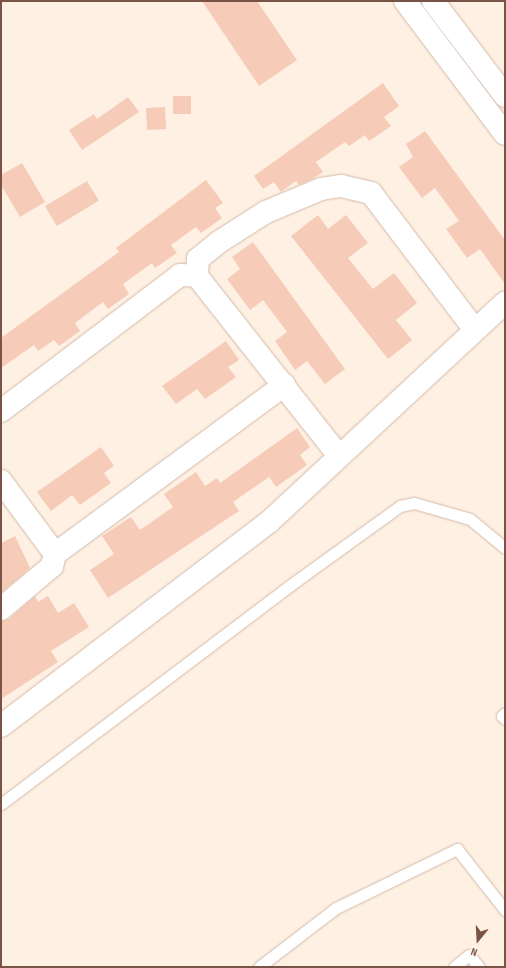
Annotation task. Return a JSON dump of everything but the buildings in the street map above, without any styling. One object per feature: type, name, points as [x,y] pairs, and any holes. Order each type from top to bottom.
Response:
[{"type":"street","points":[[405,1],[505,134]]},
{"type":"street","points":[[433,1],[505,96]]},
{"type":"street","points":[[339,456],[197,276],[198,259],[219,242],[260,215],[321,189],[341,186],[370,193],[475,330]]},
{"type":"street","points":[[1,411],[180,275],[197,276]]},
{"type":"street","points":[[1,726],[270,521],[505,303]]},
{"type":"street","points":[[1,609],[52,566],[55,554],[284,385]]},
{"type":"street","points":[[1,481],[55,554]]},
{"type":"lane","points":[[1,804],[296,581],[400,506],[414,503],[470,519],[505,548]]},
{"type":"lane","points":[[505,713],[502,716],[505,719]]},
{"type":"lane","points":[[259,967],[336,908],[457,849],[505,910]]},
{"type":"lane","points":[[454,967],[470,955],[479,967]]}]
